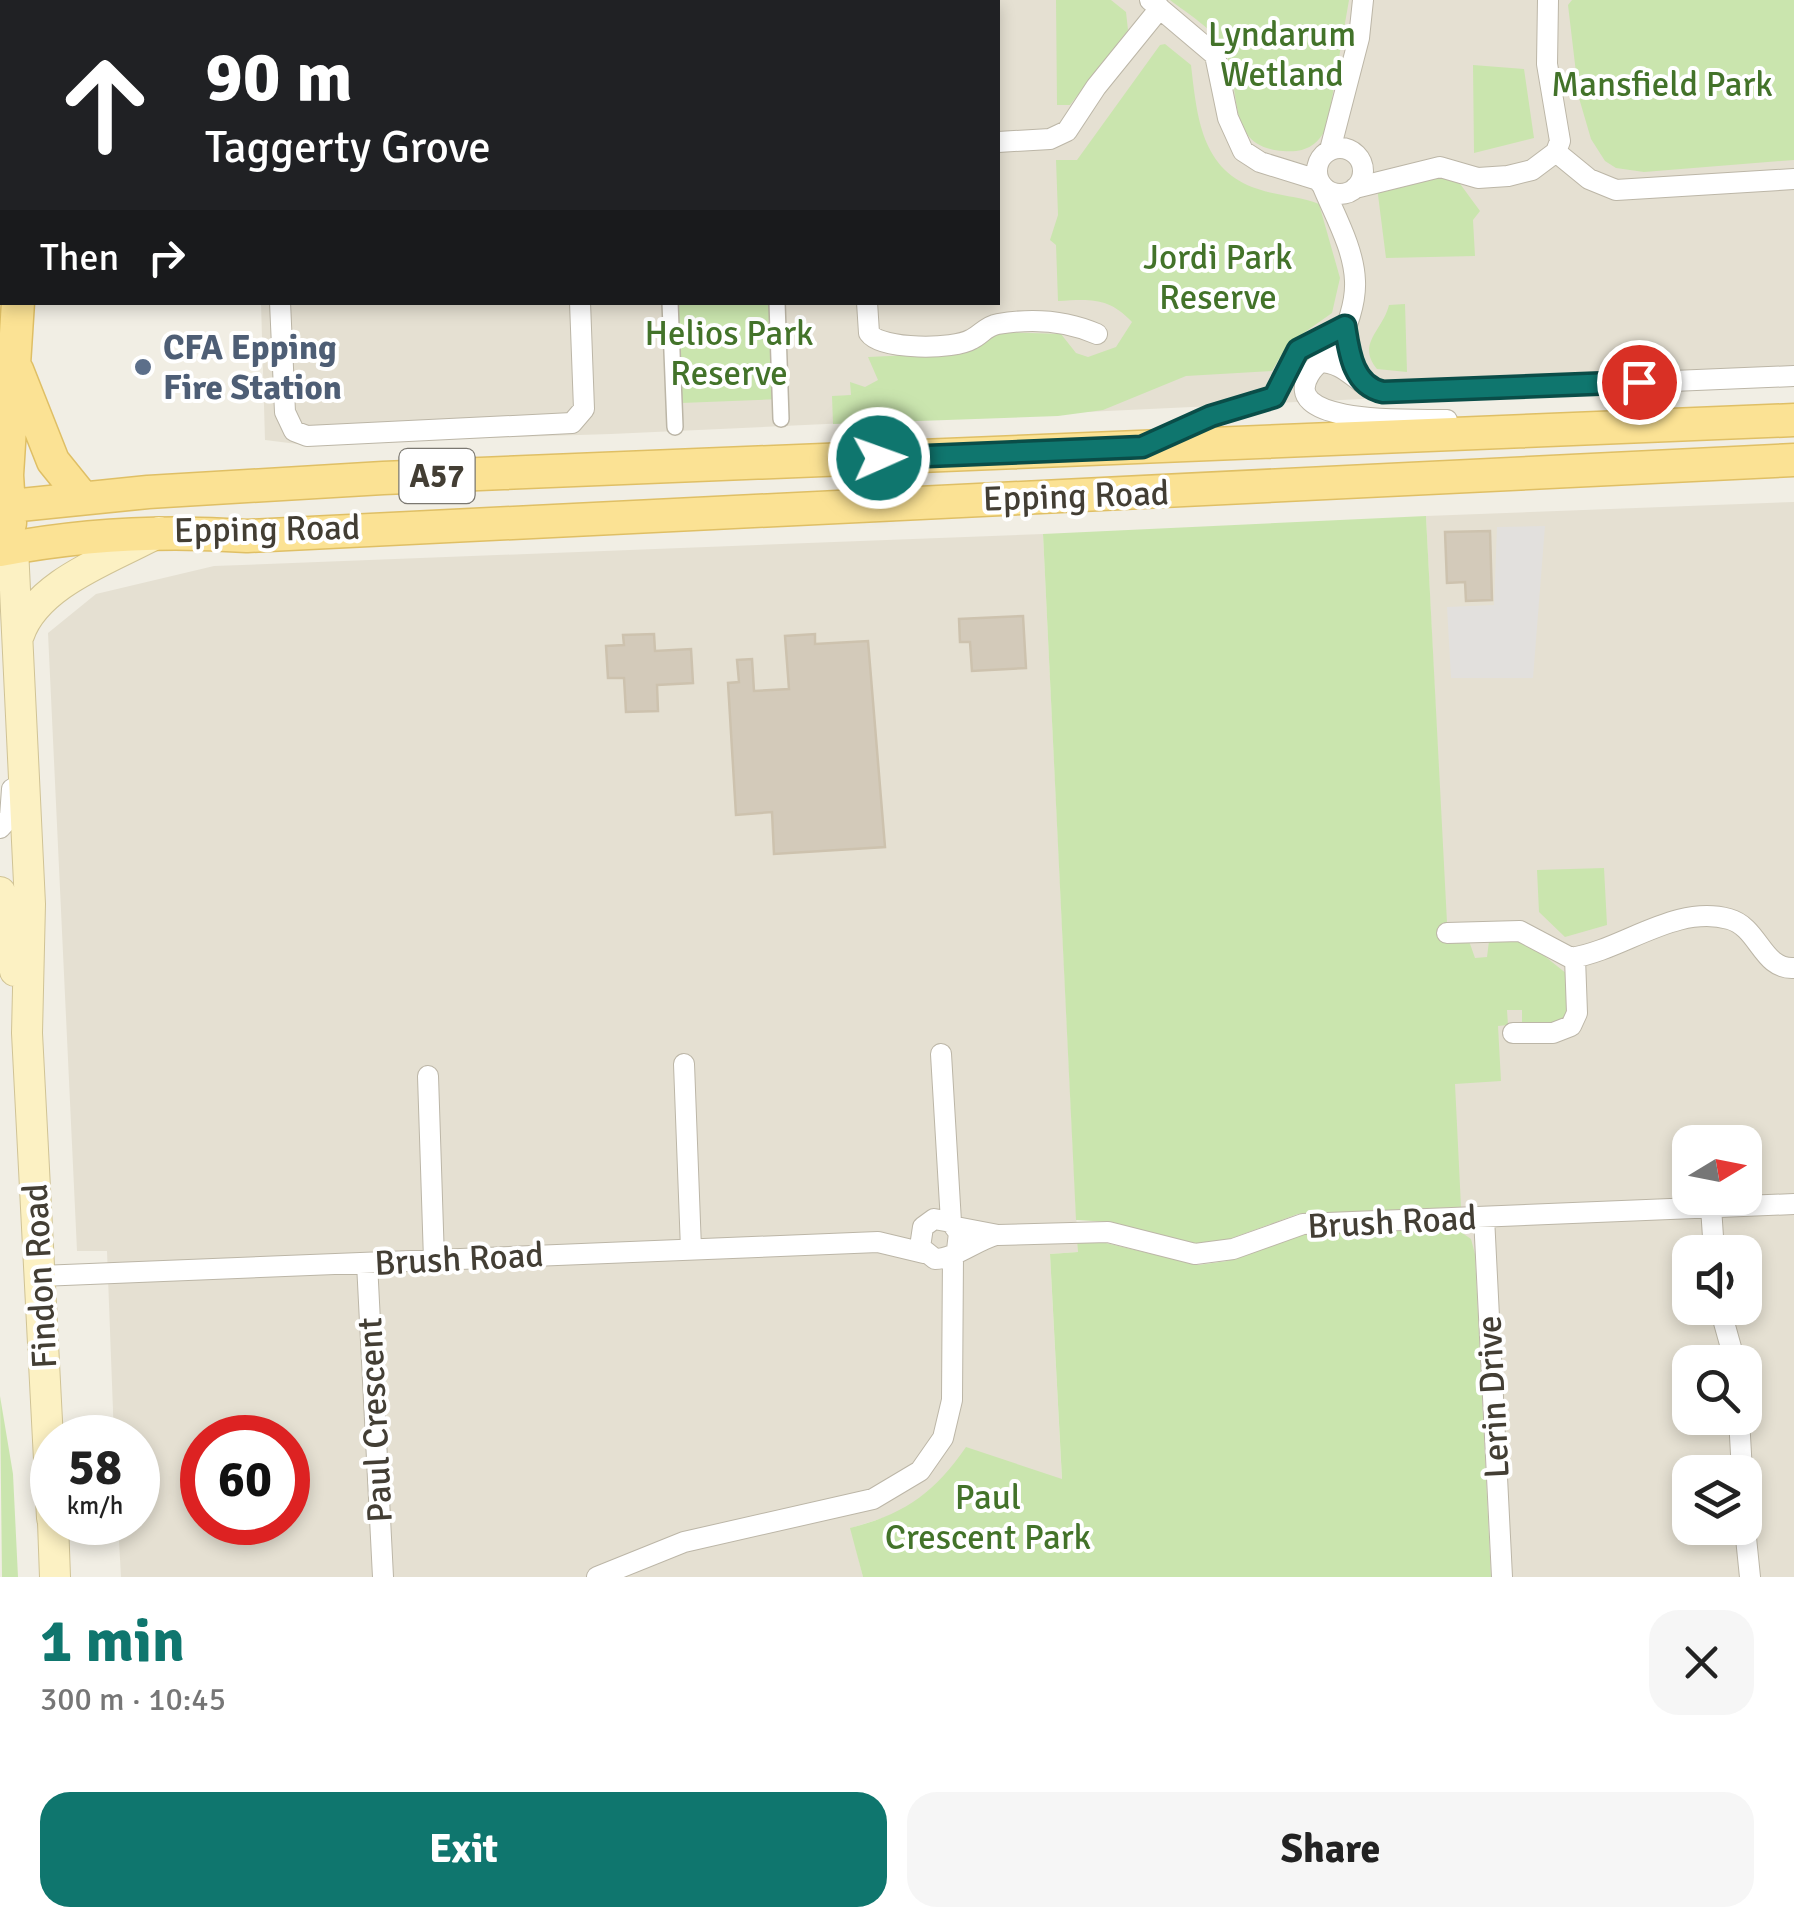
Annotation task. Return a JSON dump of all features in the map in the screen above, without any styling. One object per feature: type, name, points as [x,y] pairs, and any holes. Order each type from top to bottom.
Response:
[{"type":"main road","points":[[6,549],[4,506],[18,305]]},
{"type":"main road","points":[[12,356],[53,460],[82,497]]},
{"type":"main road","name":"Epping Road","points":[[4,506],[82,497],[383,478],[1794,420]]},
{"type":"main road","name":"Epping Road","points":[[6,549],[46,540],[162,531],[247,536],[1794,460]]},
{"type":"main road","points":[[18,638],[30,611],[55,589],[162,531]]},
{"type":"main road","name":"Findon Road","points":[[6,549],[18,638],[30,904],[28,1033],[47,1415]]},
{"type":"main road","name":"Findon Road","points":[[0,892],[28,1033]]},
{"type":"main road","name":"Findon Road","points":[[54,1545],[56,1577]]},
{"type":"street","points":[[1345,239],[1320,183],[1344,98],[1363,0]]},
{"type":"street","points":[[1277,166],[1342,147],[1392,171],[1440,167],[1478,178],[1508,176],[1542,165],[1556,152],[1560,141],[1547,64],[1548,0]]},
{"type":"street","points":[[1000,142],[1050,139],[1067,131],[1155,4],[1215,56],[1232,134],[1243,151],[1260,162],[1320,183],[1336,194],[1411,171]]},
{"type":"street","points":[[1344,98],[1362,177],[1353,190],[1343,221],[1356,281],[1345,326],[1335,348],[1307,377],[1306,391],[1322,411],[1336,416],[1592,428]]},
{"type":"street","points":[[1556,152],[1589,179],[1616,190],[1794,179]]},
{"type":"street","points":[[280,305],[288,424],[299,434],[322,436],[572,423],[584,409],[580,305]]},
{"type":"street","points":[[670,305],[676,427]]},
{"type":"street","points":[[776,305],[782,419]]},
{"type":"street","points":[[867,305],[869,333],[889,346],[956,344],[995,325],[1008,324],[1061,321],[1097,334]]},
{"type":"street","points":[[1345,326],[1359,378]]},
{"type":"street","points":[[1142,447],[1211,416],[1274,397],[1298,350],[1345,326]]},
{"type":"street","points":[[1319,362],[1334,362],[1366,387],[1383,392],[1794,376]]},
{"type":"street","points":[[0,828],[10,817],[14,749],[22,724]]},
{"type":"street","points":[[1448,932],[1520,931],[1560,956],[1575,958],[1687,919],[1715,917],[1742,924],[1772,962],[1794,968]]},
{"type":"street","points":[[1513,1033],[1554,1033],[1571,1026],[1577,1013],[1575,958]]},
{"type":"street","points":[[596,1577],[684,1542],[874,1499],[904,1485],[932,1457],[949,1416],[949,1304],[955,1252],[941,1224],[946,1178],[941,1054]]},
{"type":"street","points":[[684,1064],[691,1249]]},
{"type":"street","points":[[428,1076],[434,1260]]},
{"type":"street","name":"Brush Road","points":[[1762,1205],[1794,1204]]},
{"type":"street","name":"Brush Road","points":[[40,1276],[878,1242],[941,1224],[998,1235],[1108,1232],[1195,1254],[1233,1249],[1303,1224],[1672,1209]]},
{"type":"street","name":"Lerin Drive","points":[[1484,1217],[1502,1577]]},
{"type":"street","points":[[941,1224],[919,1240],[949,1304]]},
{"type":"street","name":"Brush Road","points":[[878,1242],[941,1260],[998,1235]]},
{"type":"street","name":"Paul Crescent","points":[[367,1264],[383,1577]]},
{"type":"street","points":[[1747,1545],[1750,1577]]},
{"type":"shaded area","points":[[1000,0],[1794,0],[1794,379],[611,434],[297,444],[265,440],[261,305],[1000,305]]},
{"type":"shaded area","points":[[1794,502],[1794,1577],[1491,1577],[1475,1255],[1461,1230],[1426,516]]},
{"type":"shaded area","points":[[1545,526],[1533,678],[1451,678],[1447,607],[1494,605],[1497,527]]},
{"type":"shaded area","points":[[1043,534],[1078,1252],[1050,1254],[1062,1480],[948,1473],[905,1511],[851,1528],[863,1577],[121,1577],[119,1545],[160,1545],[160,1415],[113,1415],[107,1251],[77,1251],[48,633],[96,594],[214,566]]},
{"type":"green space","points":[[1056,0],[1111,0],[1126,12],[1128,30],[1070,105],[1057,105]]},
{"type":"green space","name":"Lyndarum Wetland","points":[[1170,0],[1349,0],[1327,127],[1319,139],[1304,149],[1283,151],[1264,147],[1251,138],[1238,112],[1223,47],[1206,27]]},
{"type":"green space","name":"Mansfield Park","points":[[1572,0],[1794,0],[1794,160],[1644,172],[1616,168],[1605,161],[1591,139],[1579,98],[1568,5]]},
{"type":"green space","name":"Jordi Park Reserve","points":[[1165,44],[1191,65],[1205,139],[1224,169],[1258,189],[1319,204],[1340,278],[1332,313],[1288,344],[1272,371],[1186,376],[1103,410],[1058,416],[833,424],[832,396],[851,395],[850,382],[865,387],[878,380],[868,357],[955,353],[1002,332],[1061,334],[1076,353],[1088,357],[1116,347],[1132,322],[1124,314],[1098,301],[1058,301],[1056,245],[1050,240],[1058,215],[1056,160],[1077,160],[1160,45]]},
{"type":"green space","points":[[1473,65],[1524,69],[1534,138],[1474,153]]},
{"type":"green space","points":[[1427,175],[1458,181],[1480,211],[1473,220],[1475,256],[1386,258],[1377,187]]},
{"type":"green space","points":[[1405,304],[1407,372],[1377,369],[1369,352],[1373,337],[1389,305]]},
{"type":"green space","name":"Helios Park Reserve","points":[[678,305],[776,305],[780,399],[681,403]]},
{"type":"green space","points":[[1426,516],[1448,942],[1469,941],[1475,958],[1487,957],[1489,941],[1517,939],[1532,946],[1567,974],[1569,1011],[1562,1022],[1522,1026],[1522,1010],[1507,1010],[1508,1025],[1498,1026],[1501,1081],[1455,1084],[1461,1207],[1298,1214],[1224,1241],[1198,1244],[1110,1222],[1076,1220],[1043,534]]},
{"type":"green space","points":[[1604,868],[1607,925],[1565,937],[1539,912],[1537,870]]},
{"type":"green space","name":"Paul Crescent Park","points":[[1455,1228],[1471,1239],[1475,1254],[1491,1577],[863,1577],[850,1528],[887,1516],[917,1500],[966,1447],[1062,1479],[1050,1254],[1078,1252],[1077,1241],[1106,1243],[1198,1265],[1227,1261],[1304,1234]]},
{"type":"green space","points":[[0,1396],[13,1474],[18,1577],[2,1577]]},
{"type":"building","points":[[1490,531],[1492,600],[1466,601],[1465,582],[1447,583],[1445,532]]},
{"type":"building","points":[[1023,616],[1026,668],[972,671],[970,642],[960,642],[959,619]]},
{"type":"building","points":[[654,634],[655,651],[691,649],[693,683],[657,685],[658,711],[626,712],[624,678],[608,678],[606,646],[624,645],[623,635]]},
{"type":"building","points":[[815,634],[815,644],[868,641],[885,847],[774,854],[772,812],[736,815],[728,683],[739,682],[737,660],[752,659],[754,691],[789,689],[785,636]]},
{"type":"place","name":"CFA Epping Fire Station","points":[[143,367]]},
{"type":"route","points":[[879,458],[1142,447],[1211,416],[1274,397],[1282,388],[1290,360],[1298,350],[1345,326],[1359,378],[1374,391],[1639,382]]}]
